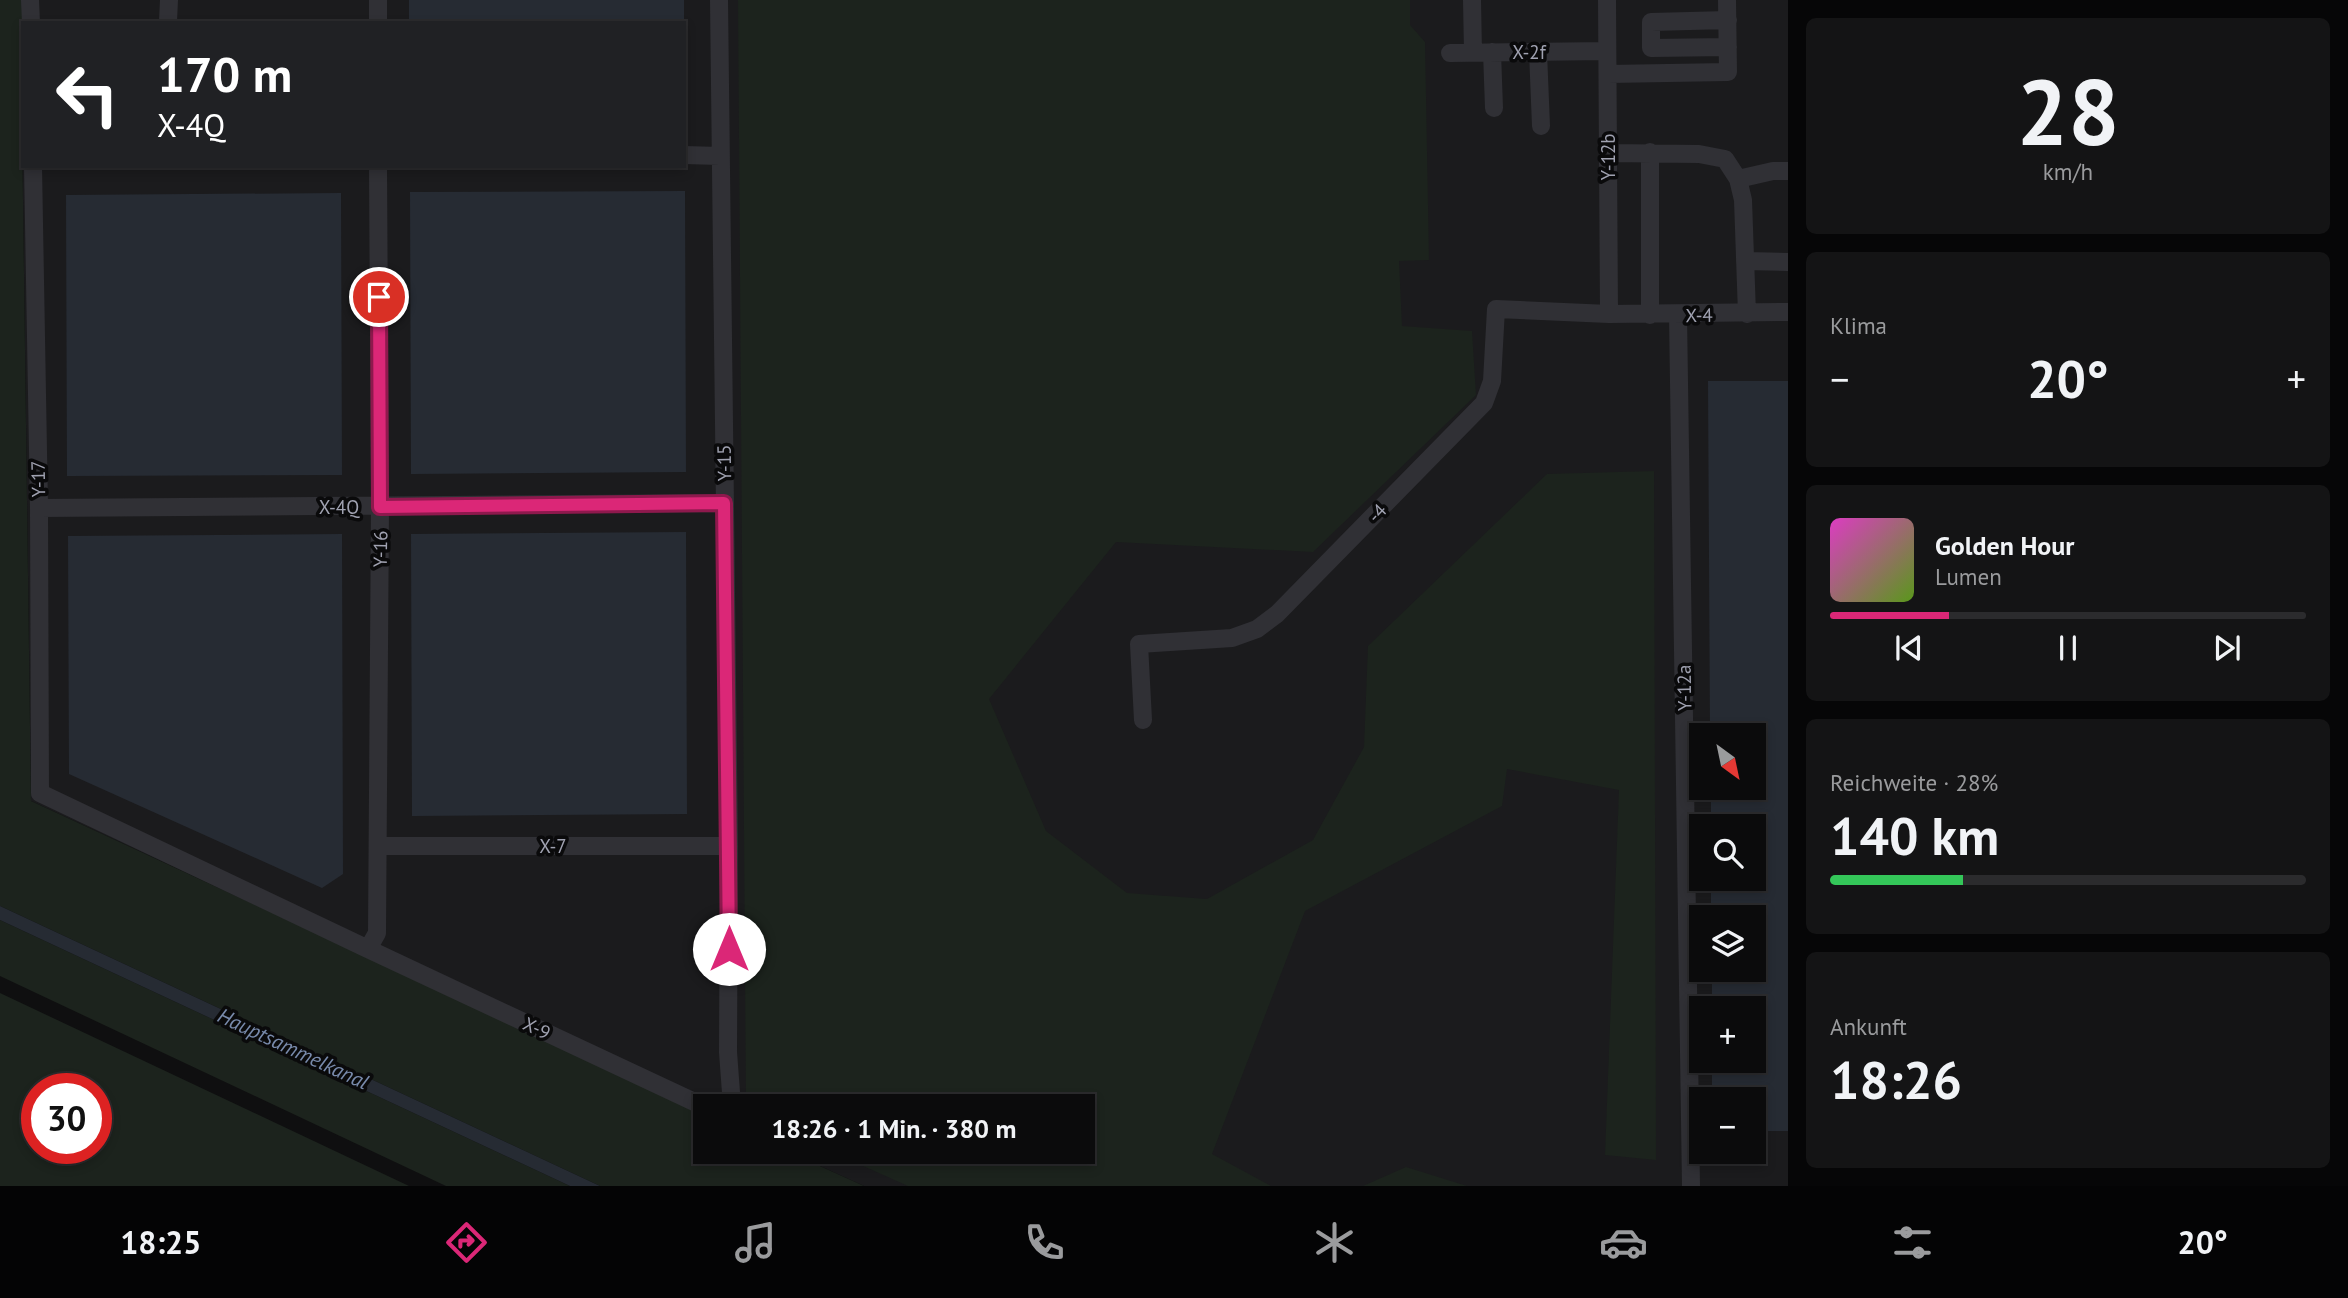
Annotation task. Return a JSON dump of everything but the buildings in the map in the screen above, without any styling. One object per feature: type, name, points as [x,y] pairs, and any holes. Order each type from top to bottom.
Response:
[{"type":"street","points":[[30,0],[31,21]]},
{"type":"street","points":[[168,21],[169,0]]},
{"type":"street","points":[[378,0],[378,21]]},
{"type":"street","name":"Y-15","points":[[719,0],[729,846],[728,1052],[731,1094]]},
{"type":"street","points":[[1472,0],[1473,52]]},
{"type":"street","name":"Y-12b","points":[[1607,0],[1609,314]]},
{"type":"street","points":[[1608,74],[1728,72],[1727,0]]},
{"type":"street","points":[[1652,73],[1651,22],[1728,20]]},
{"type":"street","points":[[1651,48],[1728,47]]},
{"type":"street","name":"X-2f","points":[[1450,53],[1607,51]]},
{"type":"street","points":[[1492,52],[1494,108]]},
{"type":"street","points":[[1538,52],[1541,126]]},
{"type":"street","points":[[1650,152],[1650,315]]},
{"type":"street","points":[[1608,153],[1699,154],[1725,159],[1738,179],[1743,200],[1746,313]]},
{"type":"street","points":[[686,155],[720,156]]},
{"type":"street","name":"Y-17","points":[[33,168],[39,508],[40,793]]},
{"type":"street","name":"Y-16","points":[[372,941],[377,846],[380,507],[378,168]]},
{"type":"street","points":[[1738,179],[1773,171],[1788,171]]},
{"type":"street","points":[[1745,261],[1788,262]]},
{"type":"street","name":"-4","points":[[1143,720],[1139,644],[1232,638],[1257,629],[1278,614],[1484,403],[1492,381],[1496,309],[1609,314]]},
{"type":"street","name":"X-4","points":[[1609,314],[1788,312]]},
{"type":"street","name":"Y-12a","points":[[1678,315],[1691,1186]]},
{"type":"street","name":"X-4Q","points":[[39,508],[724,503]]},
{"type":"street","name":"X-9","points":[[40,793],[372,941],[693,1101]]},
{"type":"street","name":"X-7","points":[[377,846],[729,846]]},
{"type":"shaded area","points":[[0,0],[23,0],[21,168],[31,801],[693,1107],[693,1164],[815,1164],[864,1186],[600,1186],[0,906]]},
{"type":"shaded area","points":[[23,0],[1788,0],[1788,1186],[864,1186],[815,1164],[1095,1164],[1095,1094],[693,1094],[693,1107],[31,801],[23,168],[686,168],[686,21],[23,21]]},
{"type":"shaded area","points":[[738,0],[1410,0],[1410,25],[1425,42],[1429,260],[1399,261],[1402,326],[1472,331],[1476,395],[1313,552],[1116,542],[989,699],[1046,831],[1127,893],[1207,899],[1313,840],[1364,747],[1368,646],[1547,474],[1654,471],[1656,1160],[1605,1155],[1619,790],[1507,769],[1502,806],[1305,911],[1212,1154],[1271,1186],[908,1186],[859,1164],[1095,1164],[1095,1094],[746,1094]]},
{"type":"shaded area","points":[[0,920],[570,1186],[446,1186],[0,976]]},
{"type":"shaded area","points":[[0,993],[409,1186],[0,1186]]},
{"type":"shaded area","points":[[1406,1167],[1467,1186],[1363,1186]]},
{"type":"water","points":[[409,0],[684,0],[684,21],[409,21]]},
{"type":"water","points":[[685,191],[686,472],[411,474],[410,192]]},
{"type":"water","points":[[341,193],[342,475],[67,476],[66,195]]},
{"type":"water","points":[[1708,381],[1788,381],[1788,1131],[1766,1131],[1766,1087],[1712,1087],[1712,1073],[1766,1073],[1766,996],[1712,996],[1712,982],[1766,982],[1766,905],[1711,905],[1711,891],[1766,891],[1766,814],[1711,814],[1711,800],[1766,800],[1766,723],[1710,723]]},
{"type":"water","points":[[686,532],[687,814],[412,816],[411,534]]},
{"type":"water","points":[[342,534],[343,874],[322,888],[69,774],[68,536]]},
{"type":"water","name":"Hauptsammelkanal","points":[[0,906],[600,1186],[570,1186],[0,920]]},
{"type":"route","points":[[379,297],[380,507],[724,503],[729,949]]}]
